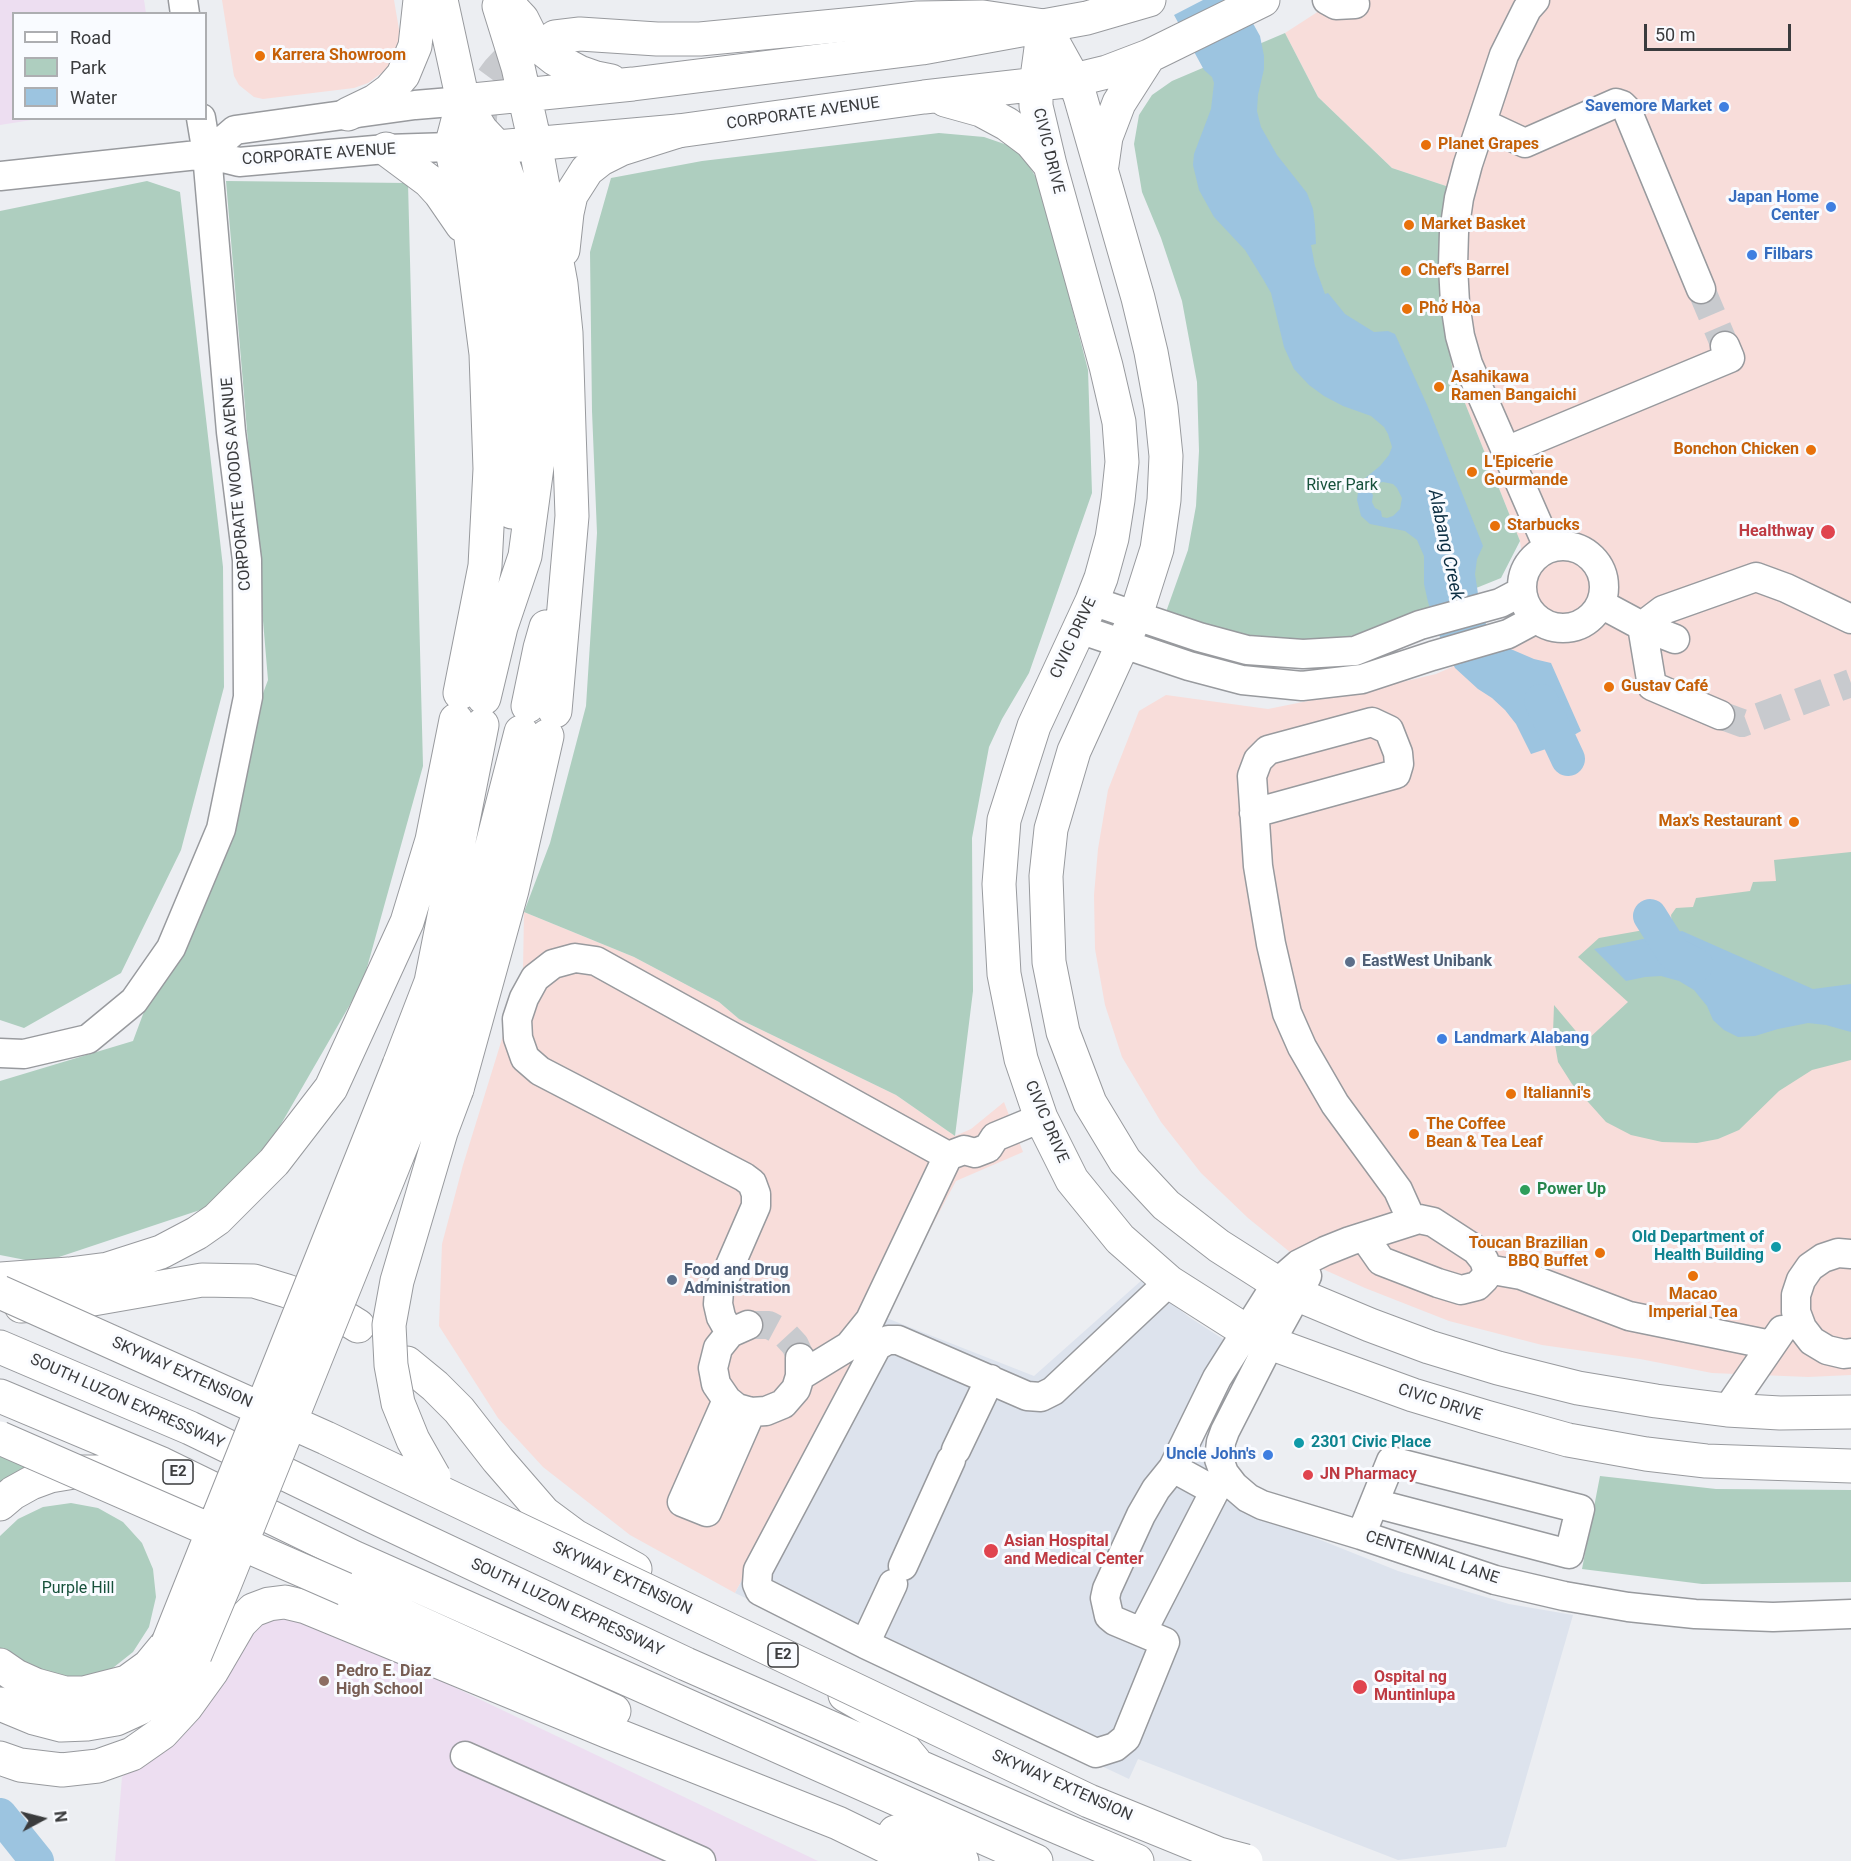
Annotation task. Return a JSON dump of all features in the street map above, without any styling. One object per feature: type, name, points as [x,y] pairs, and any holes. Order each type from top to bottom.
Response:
[{"type":"main road","points":[[348,114],[375,101],[390,90],[403,75],[415,46],[420,0]]},
{"type":"main road","points":[[0,1279],[108,1269],[161,1252],[197,1233],[217,1219],[274,1162],[331,1088],[407,922],[470,709],[501,627],[512,512],[515,440],[511,354],[489,159],[481,130],[463,100],[441,0]]},
{"type":"main road","points":[[497,0],[525,95],[561,284],[566,333],[572,516],[570,544],[540,648],[538,721],[456,985],[443,1083],[441,1132],[397,1281],[390,1325],[391,1365],[398,1403],[413,1440],[434,1477],[469,1511],[506,1532],[812,1676],[873,1711],[920,1768]]},
{"type":"main road","points":[[504,0],[522,19],[529,33],[541,48],[555,59],[596,78],[633,84]]},
{"type":"main road","name":"CORPORATE AVENUE","points":[[463,100],[633,84],[922,48],[1090,18],[1149,0]]},
{"type":"main road","name":"CORPORATE AVENUE","points":[[451,147],[489,159],[535,143],[678,131],[1074,80],[1107,72],[1149,56],[1263,0]]},
{"type":"main road","points":[[555,37],[580,34],[700,39],[918,18],[983,17],[1044,26],[1074,80],[1101,170],[1151,352],[1161,407],[1166,456],[1164,500],[1157,549],[1129,628],[1074,751],[1050,830],[1046,876],[1049,962],[1063,1032],[1090,1103],[1125,1161],[1166,1205],[1219,1246],[1287,1289],[1370,1325],[1429,1347],[1498,1368],[1578,1388],[1727,1410],[1780,1413],[1851,1412]]},
{"type":"main road","name":"CIVIC DRIVE","points":[[1044,26],[1036,85],[1036,106],[1050,165],[1093,315],[1119,422],[1122,462],[1112,538],[1101,578],[1034,726],[1004,820],[999,884],[1004,974],[1021,1059],[1041,1118],[1072,1180],[1120,1239],[1169,1282],[1258,1337],[1413,1395],[1486,1418],[1569,1440],[1646,1454],[1706,1461],[1851,1466]]},
{"type":"main road","points":[[1101,170],[1106,137],[1113,115],[1129,85],[1149,56]]},
{"type":"main road","points":[[924,98],[953,101],[992,115],[1031,142],[1050,165]]},
{"type":"main road","points":[[0,1665],[16,1676],[36,1685],[65,1693],[101,1690],[127,1682],[149,1666],[168,1643],[431,982],[470,709],[485,566],[490,469],[486,354],[471,238],[451,147],[463,100]]},
{"type":"main road","points":[[561,284],[567,213],[572,195],[587,170],[601,159],[621,149],[678,131]]},
{"type":"main road","points":[[386,149],[429,180],[471,238]]},
{"type":"main road","points":[[0,1704],[34,1718],[61,1725],[87,1724],[116,1719],[140,1708],[163,1691],[181,1674],[195,1655],[443,1083]]},
{"type":"main road","points":[[0,1304],[10,1307],[76,1302],[201,1280],[254,1281],[324,1305],[358,1326]]},
{"type":"main road","name":"SKYWAY EXTENSION","points":[[0,1292],[326,1438],[1089,1801],[1220,1854],[1246,1861]]},
{"type":"main road","name":"SOUTH LUZON EXPRESSWAY","points":[[0,1347],[190,1428],[686,1664],[1137,1861]]},
{"type":"main road","points":[[406,1363],[435,1386],[459,1410],[544,1513],[575,1536],[855,1678],[1252,1861]]},
{"type":"main road","name":"E2","points":[[0,1396],[162,1464],[353,1557],[1036,1861]]},
{"type":"main road","name":"E2","points":[[0,1438],[345,1589],[647,1726],[962,1861]]},
{"type":"main road","points":[[0,1504],[22,1488],[50,1476],[74,1472],[102,1472],[128,1476],[353,1557]]},
{"type":"main road","points":[[0,1758],[20,1765],[62,1770],[98,1766],[132,1754],[162,1733],[186,1707],[212,1671],[240,1623],[254,1610],[269,1604],[285,1602],[306,1607],[609,1732],[838,1823],[916,1861]]},
{"type":"street","points":[[1327,0],[1336,5],[1356,2]]},
{"type":"street","points":[[1535,0],[1527,9],[1504,55],[1482,123],[1459,198],[1454,232],[1453,266],[1460,336],[1468,364],[1548,547]]},
{"type":"street","name":"CORPORATE AVENUE","points":[[207,154],[235,130],[463,100]]},
{"type":"street","points":[[1482,123],[1525,143],[1617,103],[1622,105],[1627,110],[1701,289]]},
{"type":"street","name":"CORPORATE WOODS AVENUE","points":[[0,1053],[24,1054],[88,1039],[134,1001],[171,948],[221,829],[248,697],[248,560],[231,432],[207,154],[201,120]]},
{"type":"street","name":"CORPORATE AVENUE","points":[[207,154],[239,162],[386,149],[451,147]]},
{"type":"street","points":[[0,176],[207,154]]},
{"type":"street","points":[[1506,451],[1730,358],[1725,346]]},
{"type":"street","points":[[1086,615],[1129,628],[1198,637],[1246,650],[1303,654],[1355,651],[1420,625],[1510,598],[1533,557],[1548,547],[1567,545],[1585,551],[1598,565],[1604,583],[1601,604],[1592,617],[1579,625],[1564,628],[1549,626],[1536,618],[1526,607],[1510,598]]},
{"type":"street","points":[[1642,626],[1663,610],[1756,578],[1786,588],[1851,619]]},
{"type":"street","points":[[1601,604],[1642,626],[1675,639]]},
{"type":"street","points":[[1129,628],[1189,666],[1242,680],[1302,686],[1362,679],[1508,634],[1536,618]]},
{"type":"street","points":[[1642,626],[1652,686],[1720,715]]},
{"type":"street","points":[[1254,813],[1396,774],[1400,764],[1389,730],[1372,722],[1268,750],[1258,760],[1252,776],[1254,813],[1258,866],[1271,944],[1287,1012],[1302,1047],[1335,1104],[1398,1190],[1412,1221]]},
{"type":"street","points":[[956,1153],[596,961],[575,958],[553,964],[535,978],[524,998],[517,1019],[518,1038],[525,1058],[540,1071],[752,1183],[756,1194],[756,1206],[719,1291],[718,1304],[721,1317],[739,1329],[718,1348],[713,1368],[716,1384],[739,1406],[766,1412],[783,1404],[796,1389],[800,1366],[849,1346],[870,1320],[956,1153],[970,1140],[983,1134],[995,1137],[1041,1118]]},
{"type":"street","points":[[1142,1632],[1220,1482],[1221,1442],[1258,1337],[1299,1264],[1336,1246],[1419,1219],[1433,1221],[1476,1250],[1484,1260],[1487,1269],[1485,1278],[1477,1286],[1461,1290],[1438,1283],[1381,1261],[1365,1238]]},
{"type":"street","points":[[1851,1254],[1838,1253],[1823,1258],[1810,1267],[1801,1280],[1796,1295],[1796,1312],[1802,1328],[1812,1341],[1827,1350],[1844,1354],[1851,1353]]},
{"type":"street","points":[[1487,1269],[1521,1275],[1629,1316],[1771,1345]]},
{"type":"street","points":[[1169,1282],[1047,1395],[1041,1397],[1027,1396],[898,1340],[888,1340],[877,1346],[758,1570],[757,1584],[764,1594],[1096,1753],[1115,1748],[1126,1737],[1165,1642],[1115,1621],[1109,1616],[1105,1598],[1107,1589],[1141,1515],[1156,1489],[1173,1468],[1217,1378],[1258,1337]]},
{"type":"street","points":[[1727,1410],[1796,1312]]},
{"type":"street","points":[[865,1644],[990,1379]]},
{"type":"street","points":[[1361,1535],[1391,1461],[1580,1509],[1569,1554],[1374,1503]]},
{"type":"street","name":"CENTENNIAL LANE","points":[[1173,1468],[1234,1486],[1248,1498],[1262,1505],[1495,1580],[1564,1596],[1628,1607],[1695,1614],[1773,1617],[1851,1614]]},
{"type":"street","points":[[465,1756],[701,1861]]},
{"type":"shaded area","points":[[0,0],[144,0],[146,12],[12,12],[12,120],[32,120],[0,125]]},
{"type":"shaded area","points":[[222,0],[394,0],[402,47],[398,61],[368,83],[354,88],[263,99],[254,97],[239,85],[234,76]]},
{"type":"shaded area","points":[[1336,0],[1851,0],[1851,1375],[1808,1377],[1712,1373],[1640,1359],[1542,1345],[1449,1321],[1365,1288],[1296,1257],[1248,1218],[1201,1173],[1161,1122],[1122,1057],[1105,1005],[1095,949],[1094,895],[1098,849],[1108,790],[1139,711],[1166,695],[1268,709],[1402,682],[1436,674],[1534,631],[1520,541],[1453,373],[1441,290],[1449,187],[1392,168],[1318,97],[1285,33]]},
{"type":"shaded area","name":"Food and Drug Administration","points":[[524,912],[634,957],[719,1002],[739,1019],[896,1095],[955,1136],[971,1129],[1004,1102],[1023,1152],[956,1181],[735,1593],[630,1535],[543,1467],[498,1418],[439,1326],[442,1244],[463,1165],[523,971]]},
{"type":"shaded area","name":"Asian Hospital and Medical Center","points":[[1142,1280],[1189,1317],[1229,1343],[1240,1357],[1205,1436],[1202,1458],[1210,1479],[1223,1496],[1243,1509],[1398,1571],[1509,1604],[1573,1615],[1506,1847],[1398,1860],[1138,1759],[1129,1779],[735,1593],[884,1317],[1034,1376]]},
{"type":"shaded area","name":"Pedro E. Diaz High School","points":[[297,1612],[818,1861],[115,1861],[122,1777],[166,1740],[247,1621]]},
{"type":"green space","name":"River Park","points":[[1285,33],[1318,97],[1392,168],[1449,187],[1441,290],[1453,373],[1520,541],[1501,578],[1397,620],[1342,639],[1312,644],[1244,638],[1166,612],[1188,550],[1196,506],[1199,451],[1197,382],[1182,301],[1161,238],[1142,192],[1134,144],[1139,115],[1152,95],[1172,81]]},
{"type":"green space","points":[[939,133],[984,137],[1019,149],[1040,184],[1088,370],[1092,493],[1029,673],[1002,719],[989,747],[972,838],[973,991],[955,1136],[896,1095],[739,1019],[719,1002],[634,957],[524,912],[550,843],[586,706],[597,533],[592,411],[590,252],[611,178],[702,161]]},
{"type":"green space","points":[[147,181],[180,192],[223,567],[224,687],[181,850],[121,973],[24,1028],[0,1020],[0,211]]},
{"type":"green space","points":[[226,181],[408,183],[423,766],[363,982],[239,1197],[41,1263],[0,1255],[0,1081],[133,1041],[268,680]]},
{"type":"green space","points":[[1851,852],[1851,1060],[1812,1070],[1779,1091],[1739,1130],[1718,1139],[1697,1143],[1662,1142],[1631,1135],[1606,1122],[1572,1084],[1558,1062],[1553,1033],[1554,1005],[1585,1042],[1628,1002],[1578,957],[1599,938],[1672,925],[1671,915],[1676,908],[1693,907],[1696,898],[1750,891],[1753,882],[1776,881],[1774,860]]},
{"type":"green space","points":[[0,1440],[54,1459],[0,1483]]},
{"type":"green space","points":[[1600,1476],[1716,1489],[1851,1490],[1851,1582],[1702,1584],[1582,1569]]},
{"type":"green space","name":"Purple Hill","points":[[71,1503],[98,1508],[123,1522],[142,1543],[153,1569],[156,1597],[149,1627],[133,1652],[109,1671],[79,1680],[21,1667],[0,1648],[0,1536],[18,1519],[43,1507]]},
{"type":"water","points":[[1203,0],[1240,0],[1260,36],[1264,69],[1257,111],[1261,127],[1277,155],[1307,193],[1313,209],[1315,225],[1316,244],[1311,245],[1315,266],[1325,294],[1328,293],[1345,314],[1374,332],[1388,331],[1395,334],[1428,407],[1483,546],[1477,559],[1475,574],[1480,607],[1486,624],[1497,640],[1506,647],[1534,659],[1551,663],[1581,731],[1574,735],[1576,739],[1531,754],[1516,724],[1505,710],[1455,668],[1441,640],[1428,602],[1424,584],[1424,556],[1417,540],[1405,531],[1370,524],[1361,516],[1357,500],[1359,485],[1389,455],[1392,447],[1388,434],[1384,427],[1371,416],[1324,396],[1309,385],[1294,369],[1284,347],[1271,293],[1245,250],[1214,217],[1199,190],[1193,165],[1194,154],[1211,109],[1214,83],[1212,77],[1204,70],[1174,15]],"holes":[[[1378,483],[1393,484],[1402,498],[1400,509],[1393,516],[1382,517],[1381,511],[1375,508],[1372,502],[1373,495],[1369,489]]]},
{"type":"water","points":[[1682,931],[1813,989],[1851,984],[1851,1032],[1808,1023],[1755,1036],[1738,1037],[1724,1030],[1713,1020],[1707,1006],[1694,990],[1679,981],[1661,976],[1626,981],[1594,949]]},
{"type":"waterway","name":"Alabang Creek","points":[[1541,701],[1568,759]]},
{"type":"waterway","name":"Alabang Creek","points":[[1650,916],[1674,954],[1696,965]]},
{"type":"waterway","points":[[0,1815],[37,1861]]},
{"type":"tunnel","points":[[480,126],[487,86],[512,56],[535,42]]},
{"type":"tunnel","points":[[1701,289],[1725,346]]},
{"type":"tunnel","points":[[1720,715],[1742,723],[1851,683]]},
{"type":"tunnel","points":[[748,1325],[769,1325],[784,1333],[795,1345],[800,1356]]},
{"type":"place","name":"Karrera Showroom","points":[[260,56]]},
{"type":"place","name":"Savemore Market","points":[[1724,107]]},
{"type":"place","name":"Planet Grapes","points":[[1426,145]]},
{"type":"place","name":"Japan Home Center","points":[[1831,207]]},
{"type":"place","name":"Market Basket","points":[[1409,225]]},
{"type":"place","name":"Filbars","points":[[1752,255]]},
{"type":"place","name":"Chef's Barrel","points":[[1406,271]]},
{"type":"place","name":"Phở Hòa","points":[[1407,309]]},
{"type":"place","name":"Asahikawa Ramen Bangaichi","points":[[1439,387]]},
{"type":"place","name":"Bonchon Chicken","points":[[1811,450]]},
{"type":"place","name":"L'Epicerie Gourmande","points":[[1472,472]]},
{"type":"place","name":"Starbucks","points":[[1495,526]]},
{"type":"place","name":"Healthway","points":[[1828,532]]},
{"type":"place","name":"Gustav Café","points":[[1609,687]]},
{"type":"place","name":"Max's Restaurant","points":[[1794,822]]},
{"type":"place","name":"EastWest Unibank","points":[[1350,962]]},
{"type":"place","name":"Landmark Alabang","points":[[1442,1039]]},
{"type":"place","name":"Italianni's","points":[[1511,1094]]},
{"type":"place","name":"The Coffee Bean & Tea Leaf","points":[[1414,1134]]},
{"type":"place","name":"Power Up","points":[[1525,1190]]},
{"type":"place","name":"Old Department of Health Building","points":[[1776,1247]]},
{"type":"place","name":"Toucan Brazilian BBQ Buffet","points":[[1600,1253]]},
{"type":"place","name":"Macao Imperial Tea","points":[[1693,1276]]},
{"type":"place","name":"Food and Drug Administration","points":[[672,1280]]},
{"type":"place","name":"2301 Civic Place","points":[[1299,1443]]},
{"type":"place","name":"Uncle John's","points":[[1268,1455]]},
{"type":"place","name":"JN Pharmacy","points":[[1308,1475]]},
{"type":"place","name":"Asian Hospital and Medical Center","points":[[991,1551]]},
{"type":"place","name":"Pedro E. Diaz High School","points":[[324,1681]]},
{"type":"place","name":"Ospital ng Muntinlupa","points":[[1360,1687]]}]
